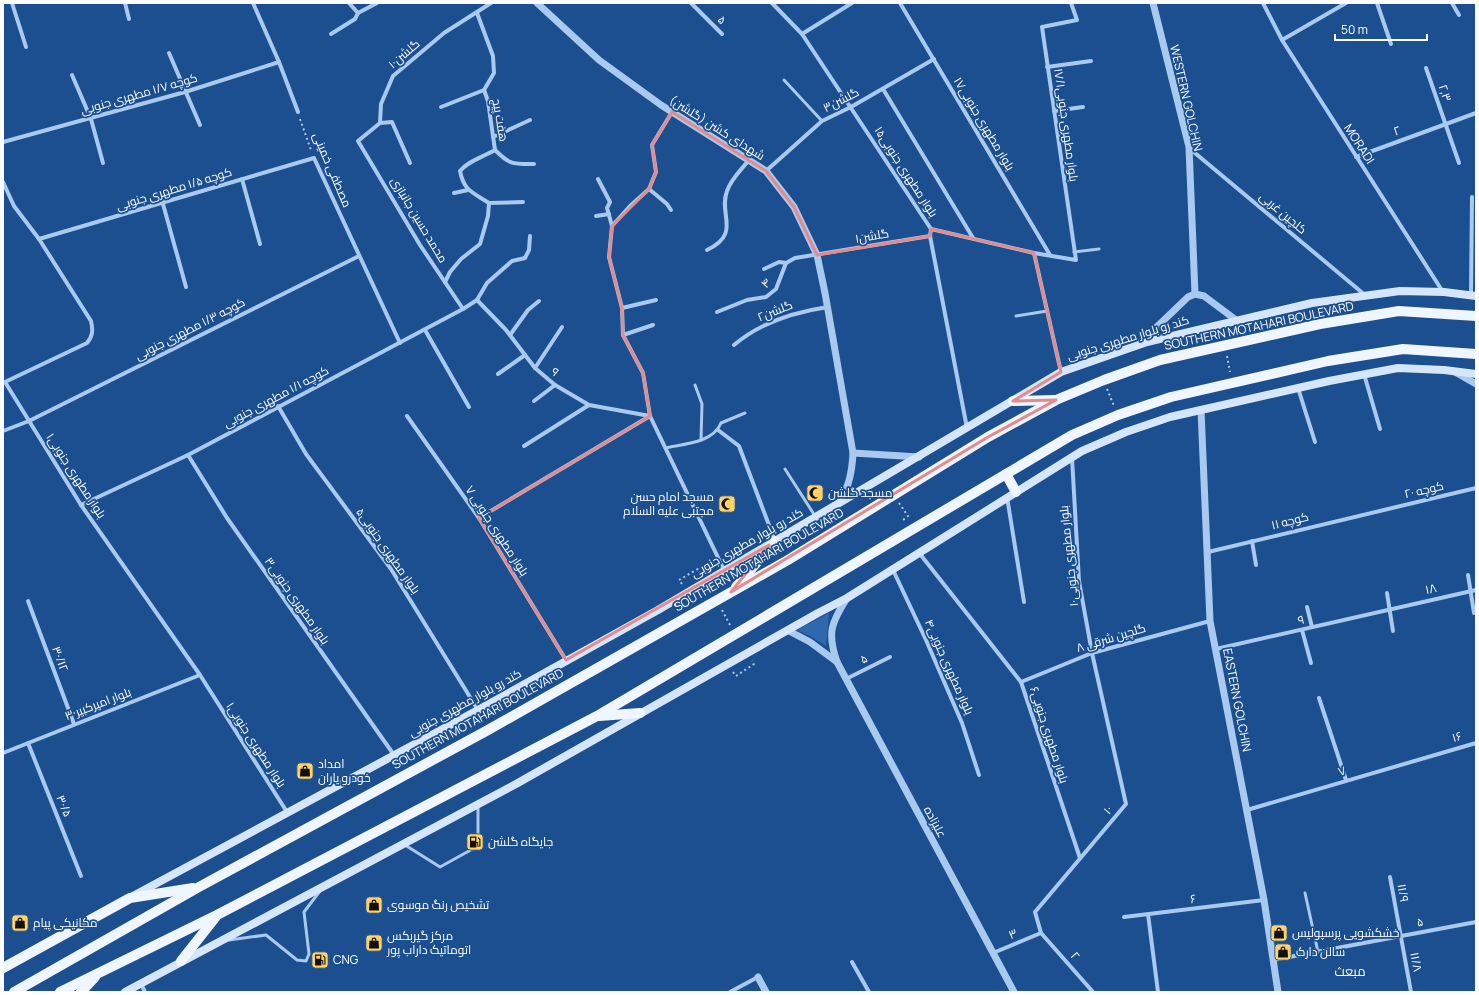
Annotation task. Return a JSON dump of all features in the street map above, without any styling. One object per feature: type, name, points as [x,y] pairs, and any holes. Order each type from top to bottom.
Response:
[{"type":"main road","name":"کند رو بلوار مطهری جنوبی","points":[[130,898],[478,710],[658,610],[1061,372],[1137,346],[1236,320],[1312,303],[1400,291],[1444,292],[1473,296]]},
{"type":"main road","name":"ُSOUTHERN MOTAHARI BOULEVARD","points":[[14,992],[199,887],[488,730],[788,560],[988,437],[1056,400],[1104,380],[1160,360],[1320,324],[1399,311],[1476,316]]},
{"type":"main road","points":[[60,992],[217,914],[597,716],[1072,435],[1118,415],[1171,397],[1328,361],[1403,349],[1476,354]]},
{"type":"main road","points":[[125,992],[478,804],[789,631],[920,554],[1007,497],[1072,458],[1126,432],[1201,410],[1298,388],[1398,368],[1476,374]]},
{"type":"main road","points":[[1013,401],[1056,400]]},
{"type":"main road","points":[[1006,474],[1016,492]]},
{"type":"main road","points":[[731,592],[775,541]]},
{"type":"main road","points":[[597,716],[640,713]]},
{"type":"main road","points":[[3,968],[130,898],[199,887]]},
{"type":"main road","points":[[181,961],[217,914]]},
{"type":"main road","points":[[81,992],[98,973]]},
{"type":"street","points":[[12,3],[26,47]]},
{"type":"street","points":[[125,3],[129,19]]},
{"type":"street","points":[[254,3],[298,112]]},
{"type":"street","points":[[349,3],[358,13]]},
{"type":"street","points":[[331,34],[355,19],[358,13],[377,3]]},
{"type":"street","name":"گلشن۱۰","points":[[380,123],[381,104],[393,76],[444,33],[491,3]]},
{"type":"street","name":"شهدای کشن (گلشن)","points":[[537,3],[599,60],[672,112],[766,171],[794,207],[817,255],[828,307],[853,453],[852,473],[846,492],[837,505]]},
{"type":"street","name":"۵","points":[[691,3],[722,34]]},
{"type":"street","name":"بلوار مطهری جنوبی۱۵","points":[[772,3],[802,34],[931,229],[930,236],[967,428]]},
{"type":"street","points":[[802,34],[852,3]]},
{"type":"street","name":"بلوار مطهری جنوبی۱۷","points":[[900,3],[1050,254]]},
{"type":"street","name":"بلوار مطهری جنوبی۱۷/۱","points":[[1050,254],[1076,260],[1042,27],[1077,20],[1071,3]]},
{"type":"street","name":"WESTERN GOLCHIN","points":[[1153,3],[1189,147],[1195,294]]},
{"type":"street","name":"MORADI","points":[[1263,3],[1282,40],[1444,292]]},
{"type":"street","points":[[1282,40],[1346,3]]},
{"type":"street","points":[[1377,3],[1392,44]]},
{"type":"street","points":[[1452,3],[1459,15]]},
{"type":"street","name":"هفت پیچ","points":[[468,190],[462,183],[460,171],[466,164],[478,160],[495,150],[488,101],[484,90],[494,73],[493,56],[477,13]]},
{"type":"street","points":[[169,53],[200,126]]},
{"type":"street","name":"گلشن۳","points":[[766,171],[822,120],[851,107],[934,59]]},
{"type":"street","points":[[1048,67],[1091,61]]},
{"type":"street","name":"کوچه ۱/۷ مطهری جنوبی","points":[[3,142],[185,92],[279,62]]},
{"type":"street","name":"۲٫۳","points":[[1426,68],[1459,163]]},
{"type":"street","points":[[72,75],[91,119],[103,163]]},
{"type":"street","points":[[882,89],[972,238]]},
{"type":"street","points":[[441,107],[484,90]]},
{"type":"street","points":[[1054,111],[1083,107]]},
{"type":"street","points":[[612,226],[630,206],[649,189],[656,172],[652,146],[672,112]]},
{"type":"street","name":"۲","points":[[1356,156],[1476,113]]},
{"type":"street","points":[[493,137],[530,120]]},
{"type":"street","points":[[380,123],[392,122],[410,163]]},
{"type":"street","name":"محمد حسین جانبازی","points":[[380,123],[358,141],[420,245],[464,309]]},
{"type":"street","name":"کلچین غربی","points":[[1189,147],[1366,295]]},
{"type":"street","points":[[495,150],[504,159],[514,164],[534,164]]},
{"type":"street","name":"کوچه ۱/۵ مطهری جنوبی","points":[[40,239],[314,158]]},
{"type":"street","name":"مصطفی خمینی","points":[[314,158],[400,343]]},
{"type":"street","points":[[707,250],[721,241],[726,232],[726,192],[732,180],[749,160]]},
{"type":"street","points":[[242,179],[260,244]]},
{"type":"street","points":[[598,179],[610,202],[607,208],[612,226],[609,257],[622,308],[623,335],[643,372],[650,416],[724,570]]},
{"type":"street","name":"۱بلوار مطهری جنوبی","points":[[3,182],[14,206],[40,239],[91,321],[92,335],[87,343],[4,382],[82,506],[200,675],[288,812]]},
{"type":"street","points":[[649,189],[671,210]]},
{"type":"street","points":[[454,193],[468,190],[488,204],[523,202]]},
{"type":"street","points":[[1472,197],[1473,296]]},
{"type":"street","points":[[162,204],[186,287]]},
{"type":"street","points":[[445,282],[450,272],[461,259],[480,244],[488,216],[488,204]]},
{"type":"street","points":[[596,216],[609,214]]},
{"type":"street","points":[[931,229],[1034,253],[1050,254]]},
{"type":"street","points":[[477,300],[487,284],[512,261],[525,258],[529,250],[530,236]]},
{"type":"street","name":"گلشن۱","points":[[817,255],[930,236]]},
{"type":"street","points":[[1034,253],[1061,372]]},
{"type":"street","points":[[764,269],[779,262],[786,263],[795,258],[817,255]]},
{"type":"street","name":"کوچه ۱/۳ مطهری جنوبی","points":[[3,431],[29,421],[359,256]]},
{"type":"street","name":"۴","points":[[717,312],[747,300],[766,297],[776,289],[786,263]]},
{"type":"street","points":[[1137,346],[1188,297],[1195,294],[1204,296],[1236,320]]},
{"type":"street","name":"کوچه ۱/۱ مطهری جنوبی","points":[[82,506],[188,455],[278,406],[425,330],[464,309],[477,300]]},
{"type":"street","name":"۹","points":[[477,300],[510,335],[534,368],[555,385],[589,405],[650,416]]},
{"type":"street","points":[[622,308],[656,300]]},
{"type":"street","points":[[510,335],[528,310],[539,301]]},
{"type":"street","name":"گلشن۲","points":[[734,345],[747,334],[774,321],[800,311],[828,307]]},
{"type":"street","points":[[623,335],[653,325]]},
{"type":"street","points":[[534,368],[562,327]]},
{"type":"street","points":[[425,330],[469,407]]},
{"type":"street","points":[[498,374],[525,355]]},
{"type":"street","points":[[1455,372],[1476,384]]},
{"type":"street","points":[[1364,374],[1380,429]]},
{"type":"street","points":[[534,402],[555,385]]},
{"type":"street","points":[[1298,388],[1315,442]]},
{"type":"street","points":[[524,446],[589,405]]},
{"type":"street","name":"۵بلوار مطهری جنوبی","points":[[278,406],[306,454],[391,569],[478,710]]},
{"type":"street","name":"EASTERN GOLCHIN","points":[[1201,410],[1210,621],[1264,900],[1278,992]]},
{"type":"street","name":"۷ بلوار مطهری جنوبی","points":[[407,416],[479,518],[566,660]]},
{"type":"street","points":[[479,518],[650,416]]},
{"type":"street","points":[[718,430],[739,446],[775,541]]},
{"type":"street","points":[[853,453],[919,456]]},
{"type":"street","name":"بلوار مطهری جنوبی۳","points":[[188,455],[227,518],[394,755]]},
{"type":"street","name":"بلوار مطهری جنوبی۱۰","points":[[1072,458],[1079,581],[1092,653]]},
{"type":"street","name":"کوچه ۲۰","points":[[1377,511],[1476,488]]},
{"type":"street","points":[[1007,497],[1024,602]]},
{"type":"street","name":"کوچه ۱۱","points":[[1208,552],[1377,511]]},
{"type":"street","points":[[1252,541],[1256,565]]},
{"type":"street","name":"بلوار مطهری جنوبی۶","points":[[920,554],[1021,682],[1080,858]]},
{"type":"street","name":"بلوار مطهری جنوبی۴","points":[[893,570],[926,640],[962,723],[979,775]]},
{"type":"street","points":[[1468,575],[1474,612]]},
{"type":"street","name":"۱۸","points":[[1390,608],[1476,590]]},
{"type":"street","points":[[1387,593],[1393,631]]},
{"type":"street","name":"علیزاده","points":[[847,598],[835,617],[831,629],[831,640],[837,662],[1014,992]]},
{"type":"street","name":"۳۰/۱۲","points":[[28,601],[74,724]]},
{"type":"street","points":[[1307,607],[1312,627]]},
{"type":"street","name":"۹","points":[[1216,649],[1302,630],[1390,608]]},
{"type":"street","name":"۸ گلچین شرقی","points":[[1021,682],[1092,653],[1210,621]]},
{"type":"street","points":[[1302,630],[1311,663]]},
{"type":"street","name":"علیزاده","points":[[789,631],[810,642],[837,662]]},
{"type":"street","name":"۱۰","points":[[1042,933],[1035,912],[1126,804],[1092,653]]},
{"type":"street","name":"۵","points":[[846,679],[890,657]]},
{"type":"street","name":"بلوار امیرکبیر۳۰","points":[[3,753],[200,675]]},
{"type":"street","points":[[1319,698],[1346,780]]},
{"type":"street","name":"۱۶","points":[[1444,752],[1476,742]]},
{"type":"street","name":"۳۰/۵","points":[[28,743],[81,876]]},
{"type":"street","name":"۷","points":[[1247,810],[1444,752]]},
{"type":"street","name":"۱۱/۹","points":[[1390,877],[1401,936]]},
{"type":"street","name":"۶","points":[[1124,917],[1264,900]]},
{"type":"street","points":[[1148,914],[1158,992]]},
{"type":"street","name":"۵","points":[[1273,960],[1476,922]]},
{"type":"street","name":"۲","points":[[1042,933],[1092,992]]},
{"type":"street","name":"۳","points":[[993,953],[1042,933]]},
{"type":"street","name":"۱۱/۸","points":[[1401,936],[1411,992]]},
{"type":"street","points":[[852,962],[869,992]]},
{"type":"street","points":[[730,992],[758,977],[766,992]]},
{"type":"street","points":[[141,984],[145,992]]},
{"type":"lane","points":[[784,80],[822,120]]},
{"type":"lane","points":[[1074,252],[1099,248]]},
{"type":"lane","points":[[1016,316],[1047,311]]},
{"type":"lane","points":[[695,385],[702,404],[701,440]]},
{"type":"lane","points":[[665,448],[701,440],[718,430],[721,423],[745,413]]},
{"type":"lane","points":[[785,469],[816,518]]},
{"type":"lane","points":[[403,844],[440,867],[478,846],[478,804]]},
{"type":"lane","points":[[222,941],[266,935],[297,960],[306,961],[309,954],[304,912],[324,887]]},
{"type":"lane","points":[[1305,893],[1318,952]]},
{"type":"path","name":"مصطفی خمینی","points":[[298,112],[314,158]]},
{"type":"path","points":[[1224,345],[1233,383]]},
{"type":"path","points":[[1104,380],[1118,415]]},
{"type":"path","points":[[894,495],[908,516],[903,520],[910,530]]},
{"type":"path","points":[[679,580],[698,569],[702,576]]},
{"type":"path","points":[[722,610],[734,630]]},
{"type":"path","points":[[736,676],[754,664],[750,658]]},
{"type":"highlighted area","points":[[672,112],[766,171],[794,207],[817,255],[930,236],[931,229],[1034,253],[1061,372],[1013,401],[1056,400],[988,437],[731,592],[769,545],[566,660],[479,518],[650,416],[643,373],[623,335],[622,308],[609,257],[612,226],[649,189],[656,172],[652,145]]},
{"type":"shaded area","points":[[829,613],[826,646],[797,630]]},
{"type":"place","name":"مسجد گلشن","points":[[815,493]]},
{"type":"place","name":"مسجد امام حسن مجتبی علیه السلام","points":[[727,504]]},
{"type":"place","name":"امداد خودرو یاران","points":[[305,771]]},
{"type":"place","name":"جایگاه گلشن","points":[[475,842]]},
{"type":"place","name":"تشخیص رنگ موسوی","points":[[374,905]]},
{"type":"place","name":"مکانیکی پیام","points":[[20,923]]},
{"type":"place","name":"خشکشویی پرسپولیس","points":[[1279,933]]},
{"type":"place","name":"مرکز گیربکس اتوماتیک داراب پور","points":[[374,943]]},
{"type":"place","name":"سالن دارک","points":[[1283,952]]},
{"type":"place","name":"CNG","points":[[320,960]]},
{"type":"district","name":"مبعث","points":[[1350,971]]}]
